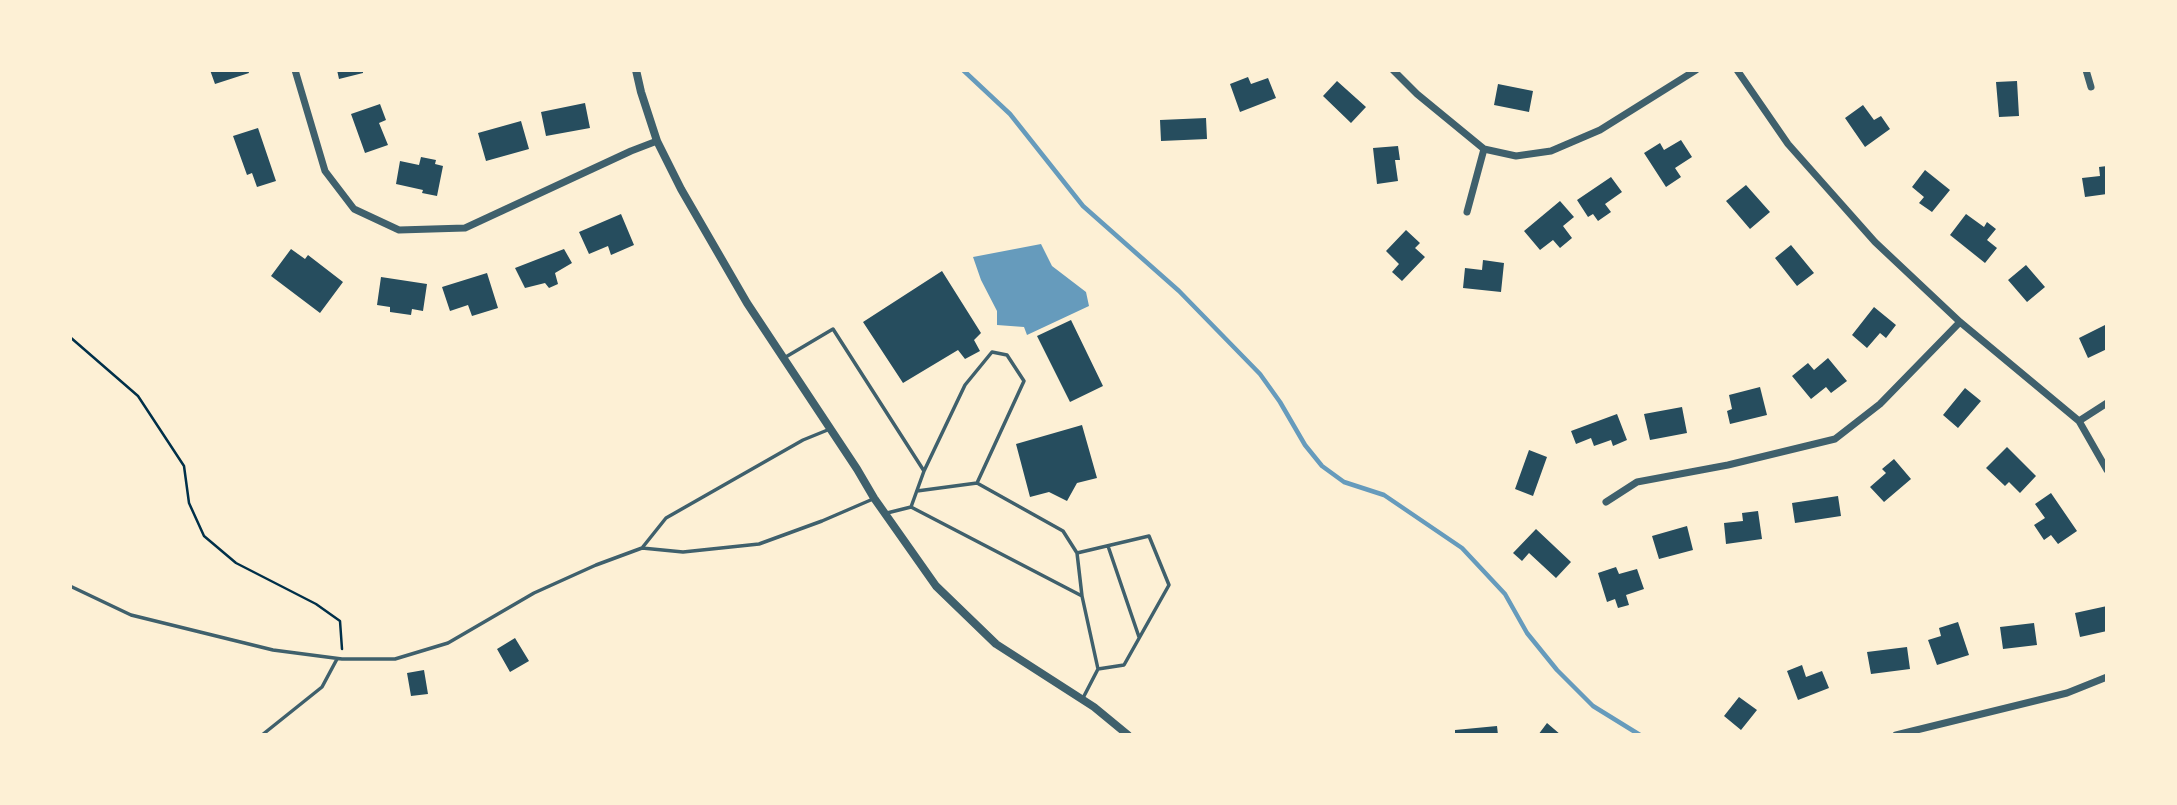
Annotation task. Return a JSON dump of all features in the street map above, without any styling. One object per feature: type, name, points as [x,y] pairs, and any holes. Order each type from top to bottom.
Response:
[{"type":"street","points":[[295,70],[325,170],[354,209],[399,230],[465,228],[657,141]]},
{"type":"street","points":[[636,70],[657,141],[681,190],[734,280],[874,498],[936,586],[996,644],[1082,700],[1128,735]]},
{"type":"street","points":[[1393,70],[1417,94],[1484,149],[1516,156],[1551,151],[1600,130],[1696,70]]},
{"type":"street","points":[[1737,70],[1788,144],[1875,242],[1960,322],[2078,421],[2107,470]]},
{"type":"street","points":[[2086,70],[2091,87]]},
{"type":"street","points":[[1467,212],[1484,149]]},
{"type":"street","points":[[1606,502],[1637,482],[1835,439],[1880,404],[1960,322]]},
{"type":"street","points":[[2078,421],[2107,403]]},
{"type":"street","points":[[1896,735],[2067,693],[2107,677]]},
{"type":"lane","points":[[784,358],[834,329],[924,471]]},
{"type":"lane","points":[[911,507],[924,471],[965,385],[992,352],[1007,355],[1024,381],[977,483]]},
{"type":"lane","points":[[642,548],[666,518],[803,440],[831,429]]},
{"type":"lane","points":[[917,491],[977,483],[1063,531],[1077,553],[1082,596],[1098,669],[1082,700]]},
{"type":"lane","points":[[70,586],[131,615],[273,650],[340,659],[395,659],[447,643],[534,593],[642,548],[683,552],[759,544],[874,498]]},
{"type":"lane","points":[[884,513],[911,507],[1082,596]]},
{"type":"lane","points":[[1077,553],[1149,536],[1169,584],[1124,665],[1098,669]]},
{"type":"lane","points":[[1108,546],[1139,638]]},
{"type":"lane","points":[[262,735],[322,687],[340,659]]},
{"type":"path","points":[[70,337],[138,396],[184,466],[189,503],[204,536],[236,563],[316,604],[340,621],[340,659]]},
{"type":"water","points":[[1041,244],[1052,266],[1086,292],[1089,306],[1027,335],[1024,327],[997,325],[997,311],[973,257]]},
{"type":"building","points":[[210,70],[248,70],[249,73],[215,84]]},
{"type":"building","points":[[337,70],[363,70],[363,73],[339,79]]},
{"type":"building","points":[[1248,77],[1251,84],[1268,78],[1276,98],[1240,112],[1230,84]]},
{"type":"building","points":[[1337,81],[1366,107],[1351,123],[1323,96]]},
{"type":"building","points":[[2017,81],[2019,116],[1999,117],[1996,82]]},
{"type":"building","points":[[1498,84],[1533,91],[1529,112],[1494,105]]},
{"type":"building","points":[[585,103],[590,128],[546,136],[541,112]]},
{"type":"building","points":[[380,104],[386,120],[379,123],[388,145],[365,153],[351,114]]},
{"type":"building","points":[[1863,105],[1874,120],[1881,116],[1890,129],[1865,147],[1845,118]]},
{"type":"building","points":[[1206,118],[1207,139],[1161,141],[1160,120]]},
{"type":"building","points":[[521,121],[529,149],[486,161],[478,133]]},
{"type":"building","points":[[258,128],[276,181],[257,187],[252,173],[247,175],[233,136]]},
{"type":"building","points":[[1681,140],[1692,157],[1675,168],[1681,177],[1666,187],[1644,153],[1660,143],[1664,150]]},
{"type":"building","points":[[1398,146],[1400,160],[1395,160],[1398,181],[1377,184],[1373,148]]},
{"type":"building","points":[[421,157],[436,160],[435,164],[443,166],[437,196],[396,184],[400,161],[419,165]]},
{"type":"building","points":[[2107,166],[2107,194],[2085,197],[2082,178],[2100,176],[2099,167]]},
{"type":"building","points":[[1925,170],[1950,190],[1932,212],[1919,203],[1924,197],[1912,187]]},
{"type":"building","points":[[1611,177],[1622,192],[1605,204],[1611,212],[1598,221],[1593,214],[1588,217],[1577,200]]},
{"type":"building","points":[[1746,185],[1770,212],[1750,229],[1726,201]]},
{"type":"building","points":[[1560,201],[1574,217],[1563,226],[1572,238],[1560,248],[1553,240],[1540,250],[1524,231]]},
{"type":"building","points":[[621,214],[634,245],[611,255],[608,246],[589,254],[579,232]]},
{"type":"building","points":[[1966,214],[1984,227],[1987,222],[1996,229],[1987,240],[1997,248],[1985,263],[1950,235]]},
{"type":"building","points":[[1406,230],[1420,243],[1415,248],[1425,257],[1402,281],[1392,272],[1399,264],[1386,251]]},
{"type":"building","points":[[1791,245],[1814,273],[1797,286],[1775,258]]},
{"type":"building","points":[[291,249],[305,259],[308,255],[343,282],[320,313],[271,276]]},
{"type":"building","points":[[564,249],[572,263],[555,273],[558,284],[549,288],[545,283],[525,288],[515,268]]},
{"type":"building","points":[[1483,260],[1504,263],[1501,292],[1463,288],[1465,268],[1482,270]]},
{"type":"building","points":[[2026,265],[2045,287],[2027,302],[2008,280]]},
{"type":"building","points":[[942,271],[981,333],[974,340],[980,351],[965,359],[958,350],[903,383],[863,322]]},
{"type":"building","points":[[487,273],[498,308],[472,316],[468,305],[450,311],[442,287]]},
{"type":"building","points":[[381,277],[427,284],[423,311],[412,309],[411,315],[390,312],[390,307],[377,305]]},
{"type":"building","points":[[1874,307],[1896,325],[1886,338],[1880,333],[1867,348],[1852,335]]},
{"type":"building","points":[[1071,320],[1103,386],[1070,402],[1037,336]]},
{"type":"building","points":[[2107,324],[2107,349],[2088,358],[2079,338]]},
{"type":"building","points":[[1828,358],[1847,381],[1831,393],[1826,387],[1811,399],[1792,376],[1808,363],[1814,370]]},
{"type":"building","points":[[1760,387],[1767,415],[1730,424],[1727,411],[1732,409],[1729,395]]},
{"type":"building","points":[[1965,388],[1981,401],[1958,428],[1943,415]]},
{"type":"building","points":[[1682,407],[1687,433],[1650,440],[1644,414]]},
{"type":"building","points":[[1617,414],[1627,440],[1613,446],[1611,440],[1594,446],[1591,438],[1576,444],[1571,431]]},
{"type":"building","points":[[1082,425],[1097,478],[1077,483],[1067,501],[1049,492],[1030,497],[1016,444]]},
{"type":"building","points":[[2007,447],[2036,476],[2020,493],[2009,482],[2005,486],[1986,468]]},
{"type":"building","points":[[1529,450],[1547,457],[1533,496],[1515,489]]},
{"type":"building","points":[[1894,459],[1911,479],[1884,502],[1870,487],[1886,473],[1882,469]]},
{"type":"building","points":[[2051,493],[2077,531],[2058,544],[2051,535],[2044,540],[2034,525],[2045,518],[2035,504]]},
{"type":"building","points":[[1838,496],[1841,516],[1795,523],[1792,503]]},
{"type":"building","points":[[1758,511],[1762,539],[1726,544],[1724,523],[1743,521],[1742,513]]},
{"type":"building","points":[[1687,526],[1693,550],[1659,559],[1652,536]]},
{"type":"building","points":[[1536,529],[1571,562],[1556,578],[1529,553],[1522,561],[1513,553]]},
{"type":"building","points":[[1616,567],[1619,574],[1637,569],[1644,589],[1626,595],[1629,605],[1618,608],[1615,599],[1607,602],[1598,573]]},
{"type":"building","points":[[2107,606],[2107,631],[2080,637],[2075,613]]},
{"type":"building","points":[[1958,622],[1969,655],[1937,665],[1928,640],[1941,636],[1939,628]]},
{"type":"building","points":[[2034,623],[2037,645],[2003,649],[2000,627]]},
{"type":"building","points":[[515,638],[529,661],[510,672],[497,649]]},
{"type":"building","points":[[1907,647],[1910,669],[1871,674],[1867,652]]},
{"type":"building","points":[[1802,665],[1806,677],[1822,671],[1829,688],[1798,700],[1787,671]]},
{"type":"building","points":[[424,670],[428,694],[411,696],[407,673]]},
{"type":"building","points":[[1739,697],[1757,710],[1741,730],[1724,716]]},
{"type":"building","points":[[1547,723],[1561,735],[1538,735]]},
{"type":"building","points":[[1497,726],[1498,735],[1455,735],[1455,730]]},
{"type":"waterway","points":[[963,70],[1010,114],[1083,206],[1179,291],[1260,374],[1305,445],[1322,466],[1344,482],[1384,495],[1462,548],[1505,594],[1527,633],[1557,670],[1593,706],[1640,735]]}]
